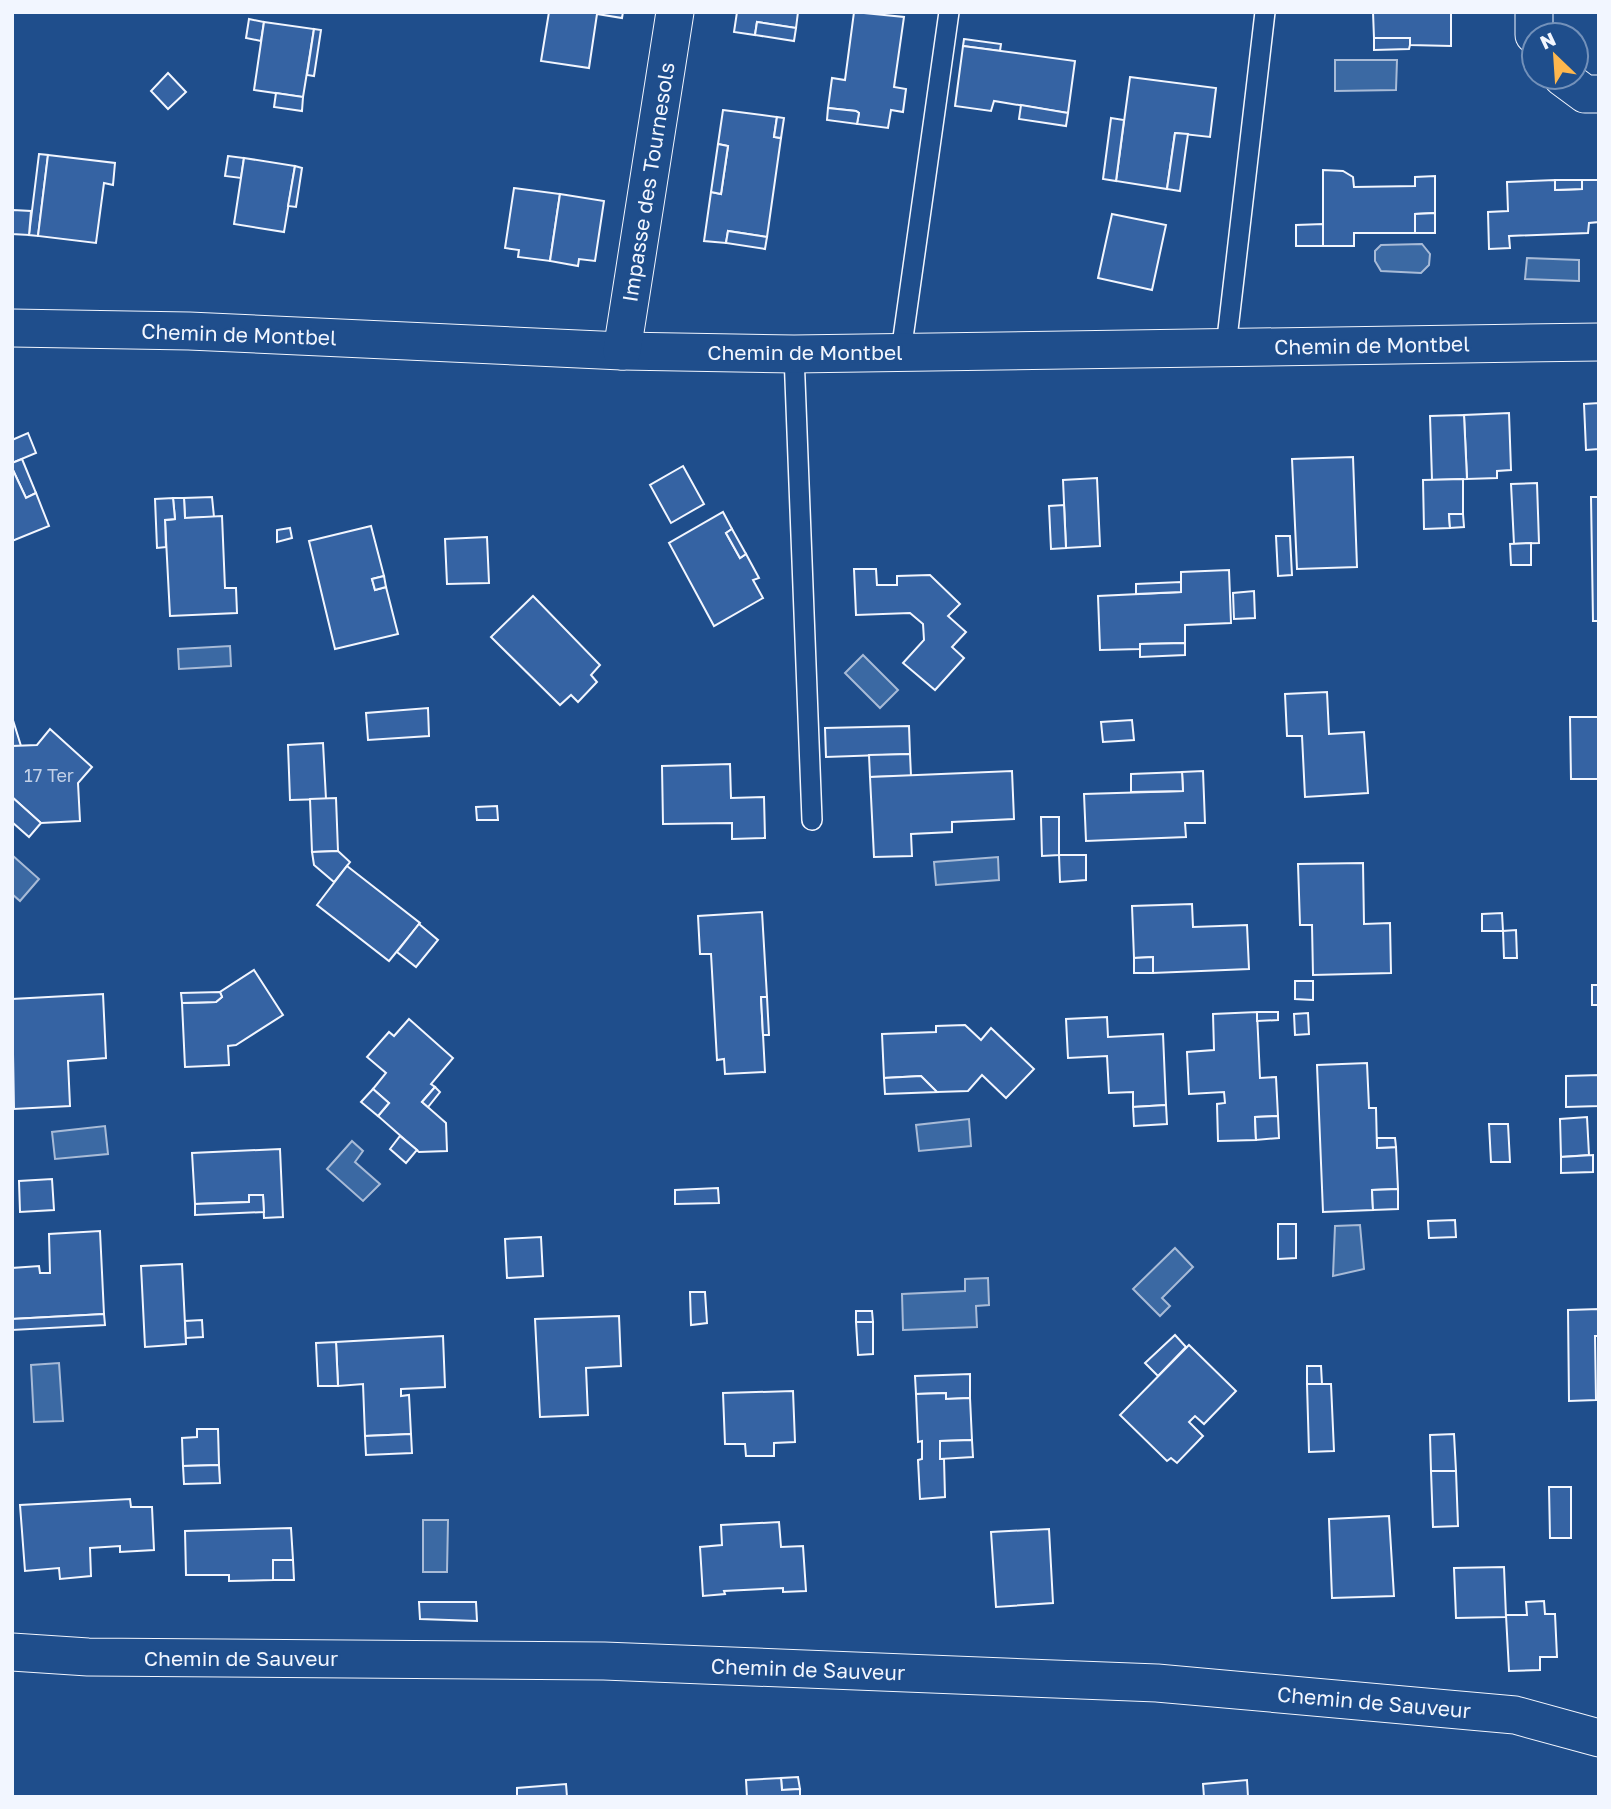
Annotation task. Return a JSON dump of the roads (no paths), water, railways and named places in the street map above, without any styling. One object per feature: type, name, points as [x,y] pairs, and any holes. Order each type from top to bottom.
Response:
[{"type":"street","name":"Impasse des Tournesols","points":[[622,351],[675,12]]},
{"type":"street","points":[[1581,91],[1585,94],[1599,94]]},
{"type":"street","name":"Chemin de Montbel","points":[[12,328],[189,331],[622,351],[794,354],[1599,342]]},
{"type":"street","name":"Chemin de Sauveur","points":[[12,1652],[88,1657],[604,1661],[1157,1683],[1516,1714],[1599,1738]]},
{"type":"lane","points":[[901,352],[949,12]]},
{"type":"lane","points":[[1226,348],[1265,12]]},
{"type":"lane","points":[[794,354],[812,820]]},
{"type":"water","points":[[1335,60],[1397,60],[1396,90],[1335,91]]},
{"type":"water","points":[[1422,244],[1430,254],[1429,265],[1421,273],[1381,271],[1375,261],[1375,251],[1381,245]]},
{"type":"water","points":[[1527,258],[1579,260],[1579,281],[1525,279]]},
{"type":"water","points":[[230,646],[231,666],[179,669],[178,649]]},
{"type":"water","points":[[863,655],[898,690],[880,708],[845,673]]},
{"type":"water","points":[[12,855],[39,879],[20,901],[12,894]]},
{"type":"water","points":[[998,857],[999,880],[936,885],[934,862]]},
{"type":"water","points":[[969,1119],[971,1146],[919,1151],[916,1125]]},
{"type":"water","points":[[105,1126],[108,1154],[55,1159],[52,1132]]},
{"type":"water","points":[[352,1141],[363,1151],[355,1162],[380,1184],[363,1201],[327,1169]]},
{"type":"water","points":[[1360,1225],[1364,1269],[1333,1276],[1335,1226]]},
{"type":"water","points":[[1175,1248],[1193,1267],[1162,1298],[1170,1306],[1160,1316],[1133,1289]]},
{"type":"water","points":[[988,1278],[989,1305],[976,1306],[977,1327],[903,1330],[902,1294],[965,1291],[965,1279]]},
{"type":"water","points":[[59,1363],[63,1421],[34,1422],[31,1365]]},
{"type":"water","points":[[423,1520],[448,1520],[447,1572],[423,1572]]}]
